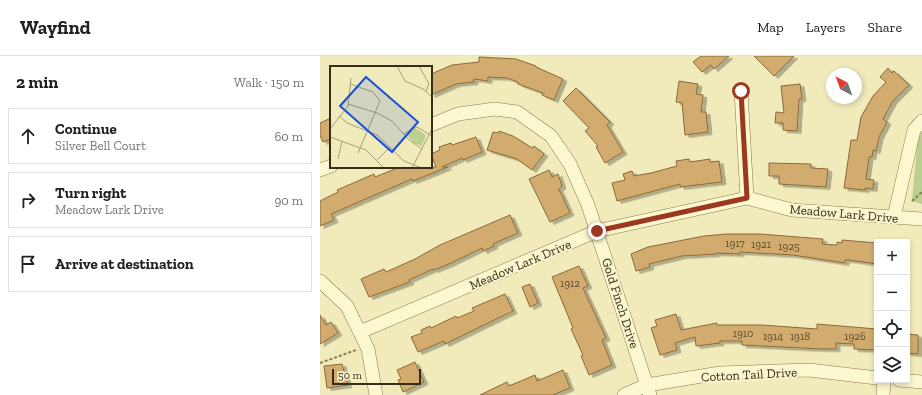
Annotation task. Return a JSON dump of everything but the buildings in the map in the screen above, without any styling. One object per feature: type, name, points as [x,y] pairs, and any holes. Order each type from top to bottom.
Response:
[{"type":"street","points":[[741,91],[747,198]]},
{"type":"street","name":"Gold Finch Drive","points":[[432,125],[458,114],[495,109],[517,112],[535,123],[551,136],[570,164],[588,205],[648,390]]},
{"type":"street","points":[[894,217],[914,130],[922,121]]},
{"type":"street","points":[[320,170],[330,166]]},
{"type":"street","name":"Meadow Lark Drive","points":[[360,332],[597,231],[747,198],[792,210],[922,219]]},
{"type":"street","points":[[320,281],[347,306],[360,332],[373,370],[376,395]]},
{"type":"street","name":"Cotton Tail Drive","points":[[624,395],[720,373],[809,370],[874,378]]},
{"type":"street","points":[[910,381],[922,382]]},
{"type":"street","points":[[883,395],[884,383]]},
{"type":"path","points":[[912,201],[922,192]]},
{"type":"path","points":[[320,363],[366,346]]},
{"type":"green space","points":[[922,132],[922,204],[912,201],[918,136]]},
{"type":"route","points":[[597,231],[747,198],[741,91]]}]
